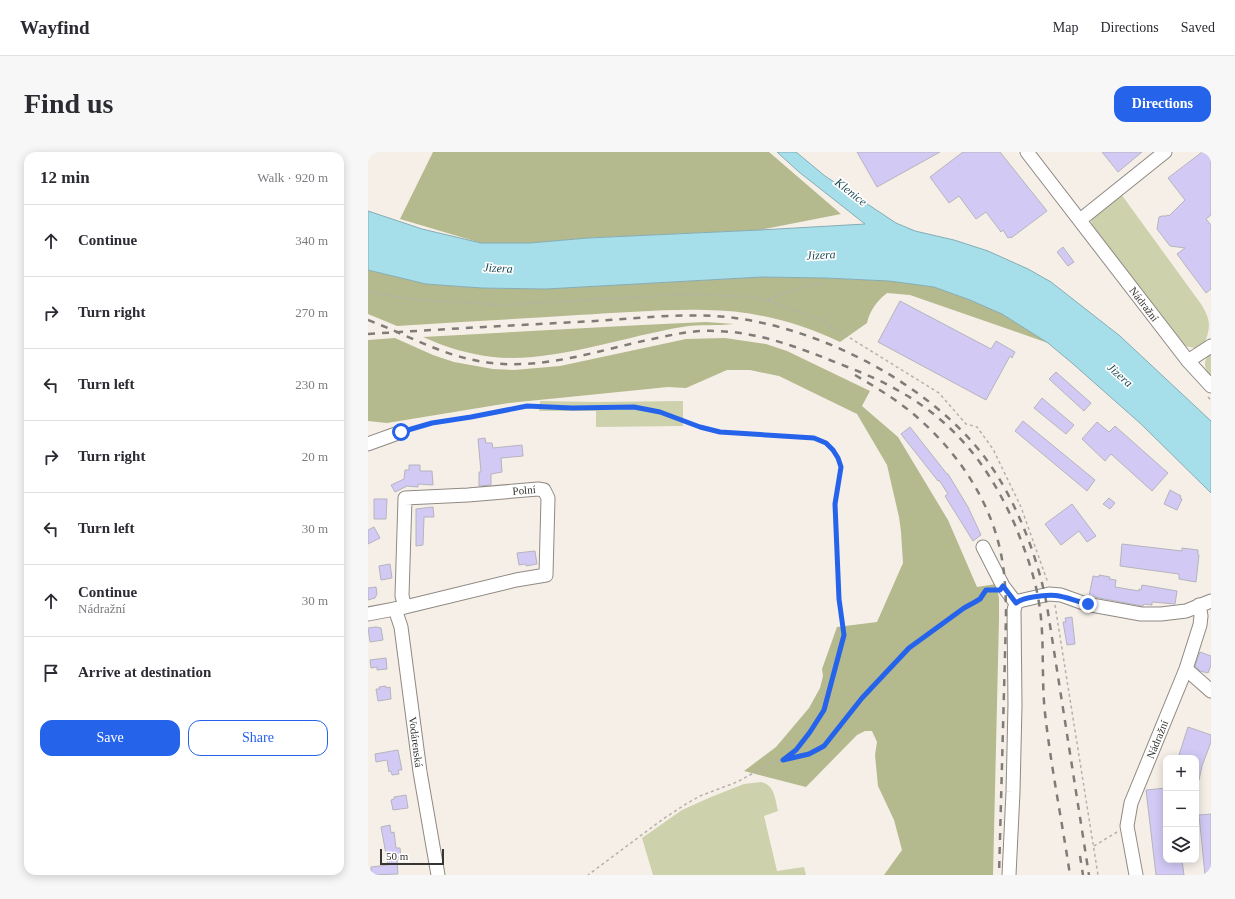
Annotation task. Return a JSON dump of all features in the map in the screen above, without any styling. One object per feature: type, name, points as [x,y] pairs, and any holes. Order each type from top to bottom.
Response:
[{"type":"street","name":"Nádražní","points":[[1027,152],[1188,361],[1211,386]]},
{"type":"street","points":[[1080,220],[1165,152]]},
{"type":"street","points":[[1188,361],[1210,343]]},
{"type":"street","points":[[368,444],[401,432]]},
{"type":"street","name":"Polní","points":[[368,614],[400,608],[516,580],[546,575],[548,498],[544,490],[538,489],[468,495],[405,498],[402,596],[400,608]]},
{"type":"street","points":[[983,547],[1003,586],[1016,603]]},
{"type":"street","name":"Nádražní","points":[[1054,594],[1086,604],[1141,614],[1180,612],[1205,604]]},
{"type":"street","points":[[1009,875],[1015,704],[1014,610],[1016,603],[1022,599],[1054,594]]},
{"type":"street","name":"Nádražní","points":[[1136,875],[1127,826],[1131,803],[1186,669],[1205,604]]},
{"type":"street","name":"Vodárenská","points":[[400,608],[401,627],[420,772],[438,875]]},
{"type":"street","points":[[1186,669],[1211,691]]},
{"type":"path","points":[[768,300],[790,291],[824,283]]},
{"type":"path","points":[[368,292],[411,299],[499,305],[673,295],[743,296],[768,300],[821,320],[939,393],[966,424],[977,427],[993,449],[1021,508],[1049,585],[1054,594],[1098,875]]},
{"type":"path","points":[[401,432],[432,423],[527,406],[572,408],[634,407],[660,412],[700,427],[720,432],[814,438],[826,443],[838,458],[841,467],[835,504],[838,579],[844,635],[824,710],[796,750],[783,760]]},
{"type":"path","points":[[588,875],[663,819],[700,796],[737,782],[768,765],[809,754],[824,746],[862,698],[909,648],[964,608],[980,599],[986,590],[1000,590],[1003,586]]},
{"type":"path","points":[[1094,846],[1127,826]]},
{"type":"green space","points":[[433,152],[769,152],[841,214],[760,230],[588,238],[530,243],[481,243],[400,219]]},
{"type":"green space","points":[[1121,194],[1201,304],[1207,315],[1209,324],[1204,345],[1195,348],[1184,346],[1092,227],[1091,218]]},
{"type":"green space","points":[[368,270],[426,284],[482,288],[546,289],[762,277],[889,281],[934,287],[970,300],[1002,314],[1048,343],[910,295],[887,293],[874,306],[867,323],[840,342],[808,329],[774,318],[740,312],[722,311],[658,311],[397,326],[368,314]]},
{"type":"green space","points":[[706,322],[734,324],[682,327],[563,353],[516,358],[493,357],[466,352],[448,347],[423,337],[642,325]]},
{"type":"green space","points":[[395,338],[433,355],[454,362],[493,369],[514,370],[560,366],[686,339],[725,338],[766,344],[787,351],[870,391],[862,406],[898,437],[948,520],[977,587],[996,584],[999,598],[999,619],[993,875],[884,875],[902,850],[894,820],[878,786],[875,755],[877,742],[872,731],[865,731],[857,735],[806,787],[744,771],[776,747],[809,708],[820,688],[823,676],[822,669],[837,627],[877,622],[903,563],[899,517],[887,465],[857,414],[779,376],[750,370],[727,370],[686,388],[668,387],[509,403],[387,423],[368,421],[368,340]]},
{"type":"green space","points":[[1211,352],[1211,378],[1207,371],[1205,362],[1206,358]]},
{"type":"green space","points":[[540,401],[683,401],[683,426],[596,427],[596,411],[539,411]]},
{"type":"green space","points":[[761,782],[772,789],[778,811],[764,816],[777,871],[804,867],[806,875],[653,875],[642,838],[682,810],[744,784]]},
{"type":"water","name":"Jizera","points":[[777,152],[796,152],[825,176],[896,223],[915,231],[954,240],[988,251],[1028,269],[1051,282],[1120,336],[1211,421],[1211,493],[1141,424],[1048,343],[1002,314],[970,300],[934,287],[889,281],[762,277],[546,289],[482,288],[426,284],[368,270],[368,211],[422,229],[481,243],[530,243],[588,238],[865,224],[799,172]]},
{"type":"building","points":[[857,152],[940,152],[877,187]]},
{"type":"building","points":[[963,152],[1000,152],[1047,211],[1011,238],[1008,238],[1003,230],[1001,232],[986,212],[976,219],[959,196],[949,203],[930,177]]},
{"type":"building","points":[[1102,152],[1142,152],[1118,172]]},
{"type":"building","points":[[1202,152],[1211,152],[1211,215],[1206,219],[1211,225],[1211,289],[1206,293],[1177,254],[1185,248],[1170,246],[1157,229],[1159,217],[1169,216],[1185,200],[1168,178]]},
{"type":"building","points":[[1063,247],[1074,262],[1068,266],[1057,252]]},
{"type":"building","points":[[900,301],[991,349],[996,341],[1015,352],[1012,358],[1010,356],[986,400],[878,342]]},
{"type":"building","points":[[1056,372],[1091,403],[1084,411],[1049,379]]},
{"type":"building","points":[[1042,398],[1074,425],[1066,434],[1034,408]]},
{"type":"building","points":[[1023,421],[1095,480],[1087,491],[1015,431]]},
{"type":"building","points":[[1097,422],[1109,432],[1115,426],[1168,473],[1152,491],[1111,454],[1105,461],[1082,439]]},
{"type":"building","points":[[910,427],[948,474],[968,507],[981,535],[973,541],[945,496],[948,494],[939,480],[938,481],[901,434]]},
{"type":"building","points":[[485,438],[486,443],[492,443],[493,448],[522,445],[523,456],[501,458],[502,472],[491,474],[491,485],[479,486],[479,472],[481,472],[478,439]]},
{"type":"building","points":[[409,465],[420,465],[420,471],[432,471],[433,485],[418,484],[418,487],[407,486],[395,492],[391,485],[404,479],[405,470],[409,470]]},
{"type":"building","points":[[1170,490],[1181,496],[1180,498],[1182,499],[1177,510],[1164,504]]},
{"type":"building","points":[[1109,498],[1115,503],[1110,509],[1103,504]]},
{"type":"building","points":[[374,499],[387,499],[386,519],[374,519]]},
{"type":"building","points":[[1072,504],[1096,536],[1087,542],[1079,531],[1061,545],[1045,524]]},
{"type":"building","points":[[433,507],[434,517],[424,517],[423,545],[416,546],[416,509]]},
{"type":"building","points":[[374,527],[380,538],[368,544],[368,530]]},
{"type":"building","points":[[1122,544],[1182,551],[1182,548],[1198,550],[1199,555],[1196,582],[1179,579],[1179,574],[1120,566]]},
{"type":"building","points":[[535,551],[537,564],[526,566],[526,564],[519,565],[517,553]]},
{"type":"building","points":[[390,564],[392,578],[381,580],[379,566]]},
{"type":"building","points":[[1099,575],[1116,580],[1115,587],[1139,591],[1139,589],[1141,590],[1142,585],[1177,591],[1175,604],[1152,602],[1152,605],[1144,604],[1142,606],[1089,596],[1093,576],[1099,577]]},
{"type":"building","points":[[376,587],[377,594],[375,598],[368,600],[368,588]]},
{"type":"building","points":[[1072,617],[1075,644],[1067,645],[1063,622],[1066,622],[1065,618]]},
{"type":"building","points":[[368,628],[381,628],[383,640],[370,642]]},
{"type":"building","points":[[1200,652],[1211,656],[1211,665],[1208,673],[1200,671],[1195,666]]},
{"type":"building","points":[[386,658],[387,669],[377,670],[377,667],[371,668],[370,660]]},
{"type":"building","points":[[386,686],[386,688],[390,687],[391,699],[378,701],[376,689]]},
{"type":"building","points":[[1188,727],[1211,735],[1211,742],[1202,766],[1199,780],[1199,755],[1179,755]]},
{"type":"building","points":[[398,750],[402,770],[398,770],[399,774],[392,775],[391,771],[389,772],[387,760],[376,762],[375,754]]},
{"type":"building","points":[[1163,788],[1163,863],[1182,863],[1184,875],[1156,875],[1146,790]]},
{"type":"building","points":[[406,795],[408,808],[393,810],[391,800],[394,799],[394,797]]},
{"type":"building","points":[[1211,814],[1211,875],[1205,875],[1199,815]]},
{"type":"building","points":[[390,825],[391,833],[394,832],[396,848],[400,848],[401,859],[397,860],[398,874],[371,875],[371,867],[388,865],[381,827]]},
{"type":"railway","points":[[368,334],[665,316],[718,316],[735,318],[769,324],[804,334],[838,348],[872,364],[934,405],[960,429],[983,455],[1005,488],[1023,527],[1038,567],[1047,606],[1089,875]]},
{"type":"railway","points":[[368,320],[428,346],[459,356],[492,363],[511,364],[549,362],[687,332],[721,331],[740,333],[757,336],[792,346],[845,366],[875,379],[926,408],[948,426],[967,446],[985,469],[1001,495],[1015,525],[1032,573],[1041,617],[1044,699],[1047,733],[1070,875]]},
{"type":"railway","points":[[855,375],[903,406],[918,418],[945,445],[957,460],[978,492],[994,527],[1003,563],[1006,599],[999,875]]},
{"type":"railway","points":[[1080,856],[1083,875]]},
{"type":"route","points":[[401,432],[432,423],[527,406],[572,408],[634,407],[660,412],[700,427],[720,432],[814,438],[826,443],[833,450],[841,467],[837,484],[835,504],[839,599],[844,635],[824,710],[796,750],[783,760],[809,754],[824,746],[862,698],[909,648],[964,608],[980,599],[986,590],[1000,590],[1003,586],[1016,603],[1022,599],[1054,594],[1088,604]]},
{"type":"water label","name":"Klenice","points":[[851,192]]}]
